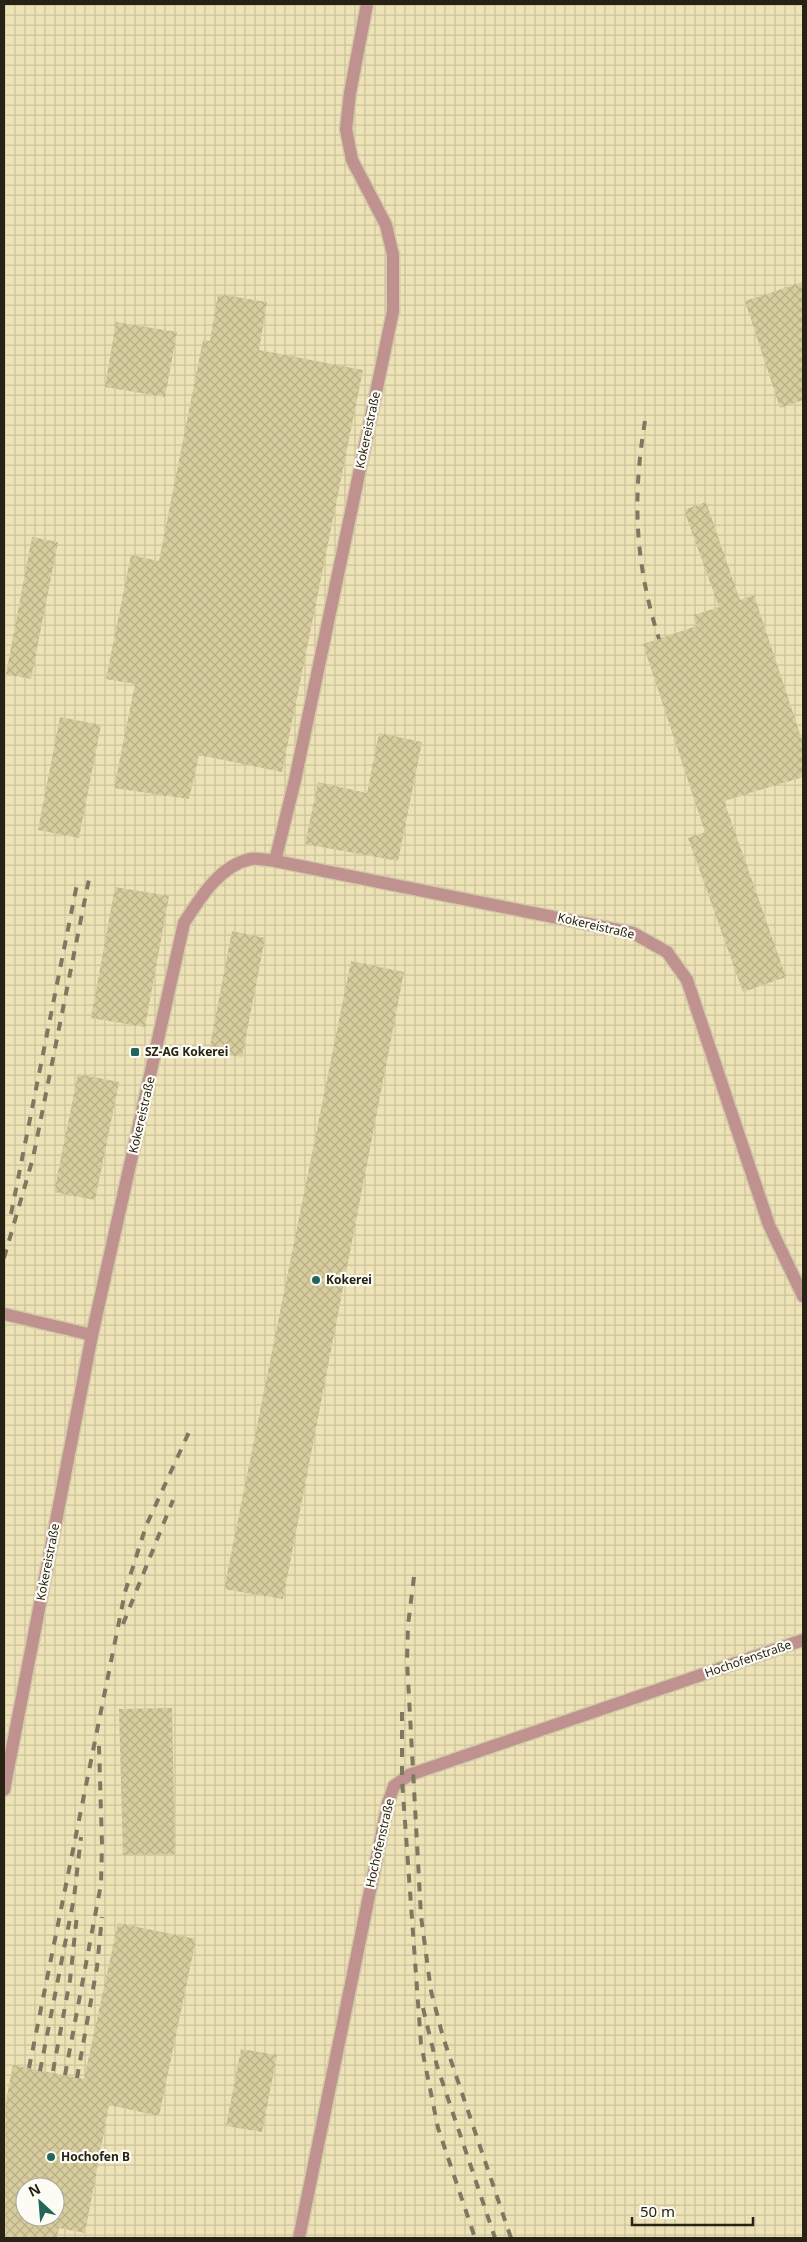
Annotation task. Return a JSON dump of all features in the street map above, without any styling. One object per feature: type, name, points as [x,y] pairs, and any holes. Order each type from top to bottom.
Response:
[{"type":"lane","name":"Kokereistraße","points":[[275,861],[295,780],[394,311],[393,255],[386,225],[352,160],[346,129],[350,93],[367,4]]},
{"type":"lane","name":"Kokereistraße","points":[[4,1790],[92,1335],[184,923],[201,895],[233,866],[252,859],[275,861],[633,933],[666,952],[687,980],[769,1225],[803,1296]]},
{"type":"lane","points":[[4,1314],[92,1335]]},
{"type":"lane","name":"Hochofenstraße","points":[[299,2238],[388,1803],[394,1786],[409,1775],[803,1640]]},
{"type":"shaded area","points":[[4,4],[803,4],[803,2238],[4,2238]]},
{"type":"building","points":[[803,282],[803,400],[780,408],[745,301]]},
{"type":"building","points":[[218,294],[267,302],[259,350],[363,370],[282,772],[199,755],[189,799],[114,788],[135,684],[106,679],[131,555],[159,561],[203,340],[210,341]]},
{"type":"building","points":[[116,322],[177,332],[165,397],[105,387]]},
{"type":"building","points":[[706,502],[740,600],[754,595],[803,743],[803,777],[724,801],[786,977],[743,992],[688,838],[705,832],[643,644],[697,626],[694,615],[719,607],[684,510]]},
{"type":"building","points":[[32,537],[58,542],[31,679],[6,674]]},
{"type":"building","points":[[60,717],[101,725],[79,838],[38,830]]},
{"type":"building","points":[[379,733],[422,742],[398,861],[305,844],[318,782],[367,793]]},
{"type":"building","points":[[115,887],[169,896],[145,1027],[91,1018]]},
{"type":"building","points":[[232,931],[265,938],[242,1057],[209,1051]]},
{"type":"building","name":"Kokerei","points":[[351,961],[404,972],[283,1599],[224,1589]]},
{"type":"building","points":[[78,1074],[119,1082],[95,1200],[54,1192]]},
{"type":"building","points":[[172,1708],[175,1854],[123,1855],[119,1709]]},
{"type":"building","points":[[118,1923],[196,1939],[159,2116],[109,2105],[85,2233],[59,2228],[57,2238],[4,2238],[4,2111],[13,2065],[84,2079]]},
{"type":"building","points":[[241,2049],[277,2055],[262,2132],[226,2126]]},
{"type":"railway","points":[[645,421],[638,477],[638,531],[645,584],[659,639]]},
{"type":"railway","points":[[11,1214],[78,879]]},
{"type":"railway","points":[[4,1258],[33,1158],[89,879]]},
{"type":"railway","points":[[29,2068],[125,1592],[146,1526],[189,1432]]},
{"type":"railway","points":[[123,1624],[173,1500]]},
{"type":"railway","points":[[414,1577],[408,1625],[407,1661],[421,1916],[431,1991],[443,2037],[511,2238]]},
{"type":"railway","points":[[402,1712],[402,1780],[421,2044],[438,2128],[475,2238]]},
{"type":"railway","points":[[65,2075],[101,1884],[102,1845],[99,1746]]},
{"type":"railway","points":[[40,2071],[74,1898],[81,1837]]},
{"type":"railway","points":[[53,2071],[70,1980],[77,1915]]},
{"type":"railway","points":[[77,2078],[97,1967],[102,1917]]},
{"type":"railway","points":[[423,2008],[437,2066],[495,2238]]},
{"type":"place","name":"SZ-AG Kokerei","points":[[135,1052]]},
{"type":"place","name":"Kokerei","points":[[316,1280]]},
{"type":"place","name":"Hochofen B","points":[[51,2157]]}]
